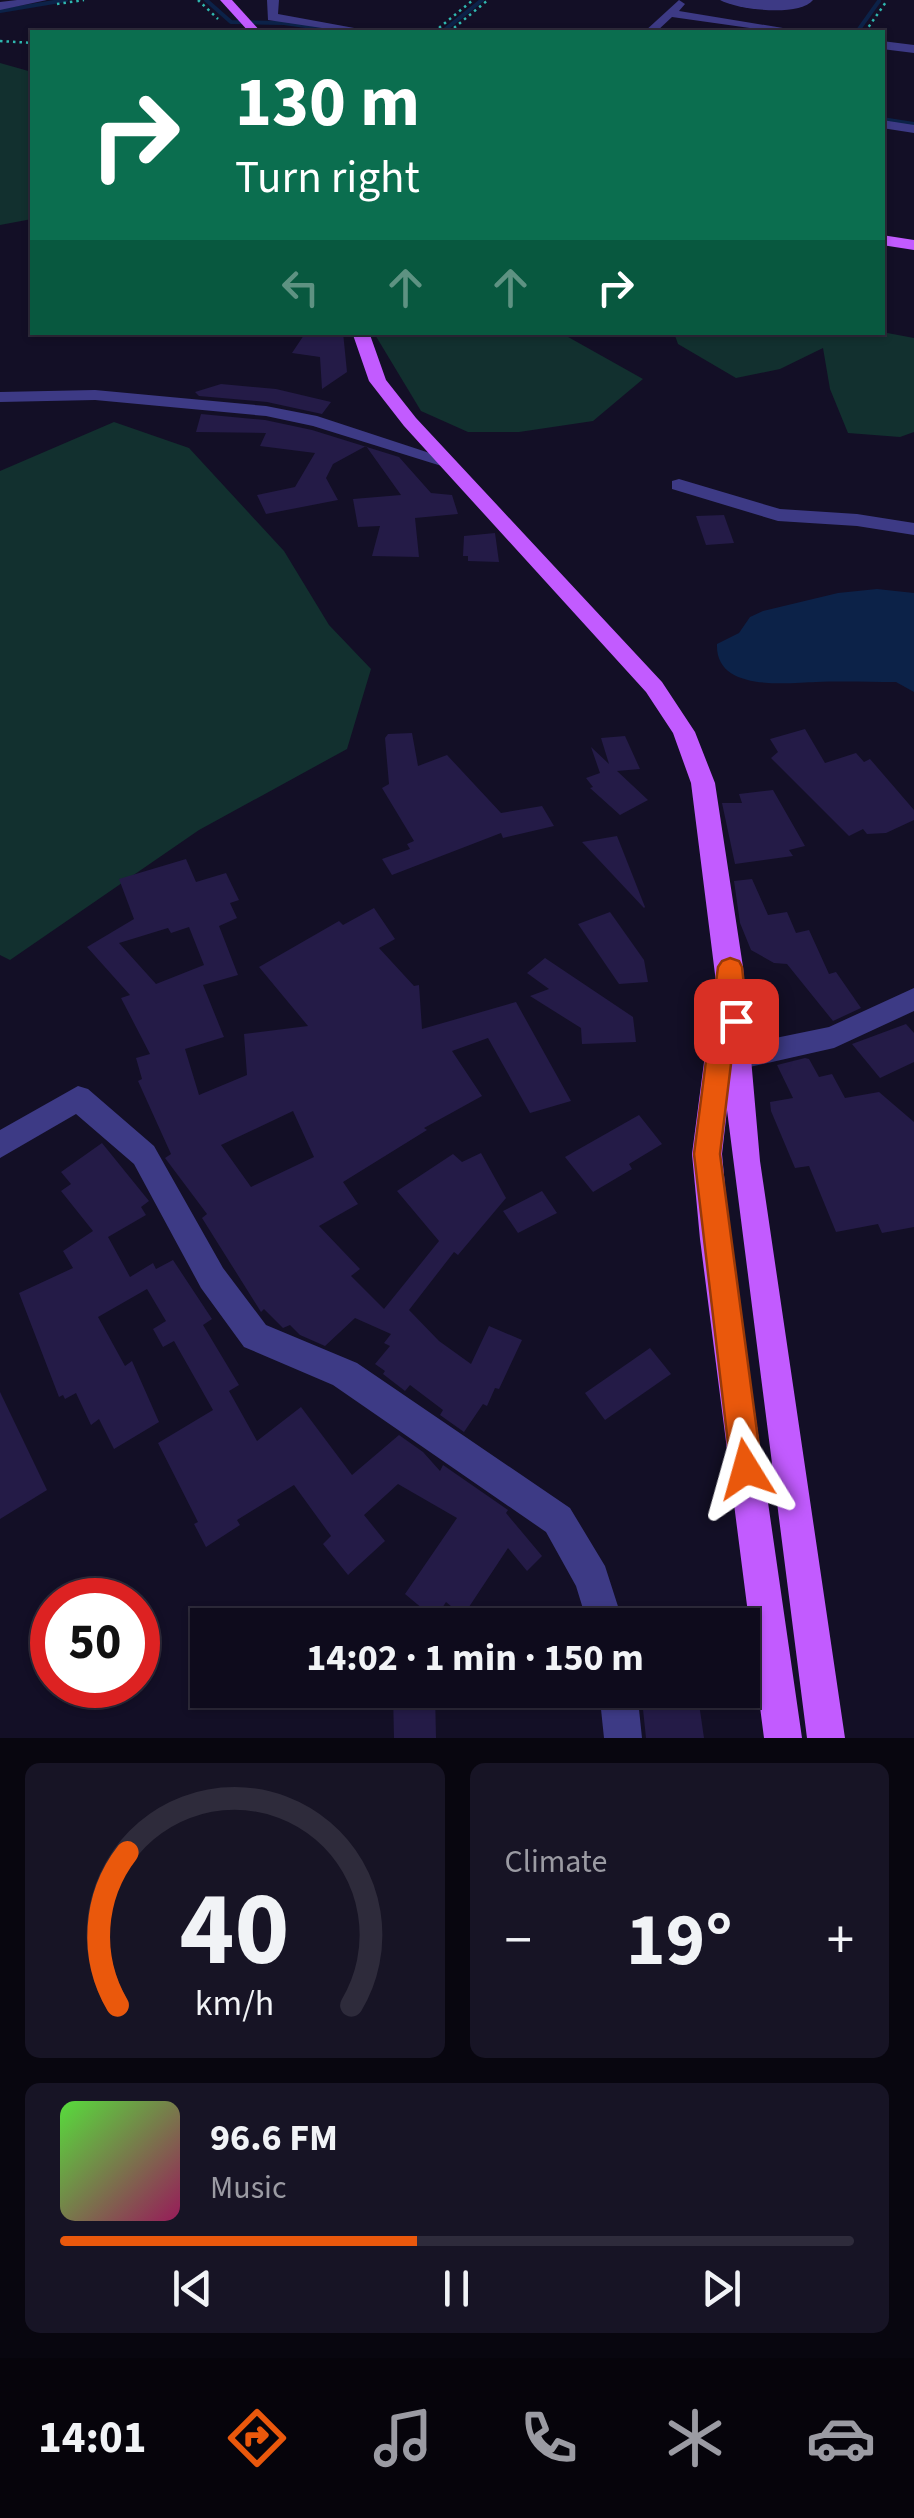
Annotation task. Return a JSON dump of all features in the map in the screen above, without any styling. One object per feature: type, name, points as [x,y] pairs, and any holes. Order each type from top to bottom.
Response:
[{"type":"main road","points":[[226,0],[253,30]]},
{"type":"main road","points":[[885,240],[914,245]]},
{"type":"main road","points":[[361,335],[378,381],[654,686],[684,732],[703,783],[730,967],[746,1161],[826,1738]]},
{"type":"main road","points":[[730,967],[707,1154],[717,1258],[784,1738]]},
{"type":"street","points":[[0,6],[41,0]]},
{"type":"street","points":[[273,0],[281,21]]},
{"type":"street","points":[[270,30],[281,21],[286,0]]},
{"type":"street","points":[[652,30],[682,0]]},
{"type":"street","points":[[726,0],[751,6],[803,5],[807,0]]},
{"type":"street","points":[[745,0],[793,0]]},
{"type":"street","points":[[669,13],[786,30]]},
{"type":"street","points":[[281,21],[322,30]]},
{"type":"street","points":[[885,45],[914,49]]},
{"type":"street","points":[[885,114],[914,119]]},
{"type":"street","points":[[885,124],[914,129]]},
{"type":"street","points":[[0,397],[95,395],[266,411],[317,421],[448,462]]},
{"type":"street","points":[[679,485],[778,515],[914,528]]},
{"type":"street","points":[[736,1058],[834,1037],[914,999]]},
{"type":"street","points":[[0,1145],[78,1098],[144,1155],[212,1278],[254,1336],[345,1374],[558,1520],[592,1580],[601,1608]]},
{"type":"street","points":[[620,1708],[623,1738]]},
{"type":"path","points":[[436,30],[474,0]]},
{"type":"path","points":[[451,30],[488,0]]},
{"type":"path","points":[[866,30],[886,2]]},
{"type":"path","points":[[0,41],[30,44]]},
{"type":"green space","points":[[0,63],[30,71],[30,219],[0,225]]},
{"type":"green space","points":[[885,333],[914,338],[914,432],[900,437],[848,433],[830,389],[823,348],[780,369],[736,378],[678,344],[675,335]]},
{"type":"green space","points":[[375,335],[565,335],[643,379],[593,421],[519,432],[468,432],[421,411]]},
{"type":"green space","points":[[114,422],[189,448],[284,551],[329,625],[371,669],[347,749],[199,830],[10,960],[0,955],[0,471]]},
{"type":"water","points":[[877,589],[914,593],[914,692],[896,682],[754,681],[727,670],[719,659],[717,644],[739,633],[750,617],[763,611],[838,593]]},
{"type":"building","points":[[304,335],[343,335],[347,372],[322,389],[320,357],[292,353]]},
{"type":"building","points":[[221,384],[276,389],[331,402],[322,414],[267,402],[199,396],[195,392]]},
{"type":"building","points":[[201,414],[265,420],[365,446],[333,464],[326,478],[338,500],[266,514],[257,495],[295,487],[315,453],[260,446],[266,433],[196,432]]},
{"type":"building","points":[[367,447],[399,457],[431,493],[452,495],[458,514],[415,518],[419,557],[372,556],[380,526],[358,527],[353,499],[401,495]]},
{"type":"building","points":[[724,515],[734,543],[706,545],[696,516]]},
{"type":"building","points":[[495,533],[499,562],[468,561],[468,556],[463,556],[464,536]]},
{"type":"building","points":[[805,729],[825,763],[856,753],[864,762],[870,759],[914,810],[914,820],[886,833],[867,834],[863,829],[849,836],[771,758],[778,752],[770,739]]},
{"type":"building","points":[[412,733],[418,766],[447,755],[501,813],[542,806],[554,826],[503,838],[501,833],[392,875],[382,859],[410,849],[407,844],[414,841],[382,788],[389,784],[385,738],[388,734]]},
{"type":"building","points":[[625,736],[640,769],[617,771],[648,800],[620,815],[590,788],[593,787],[586,778],[600,773],[591,747],[609,764],[601,738]]},
{"type":"building","points":[[773,790],[805,846],[789,850],[793,856],[735,864],[722,803],[742,803],[739,794]]},
{"type":"building","points":[[617,836],[645,907],[644,908],[582,842]]},
{"type":"building","points":[[186,859],[196,882],[226,873],[239,900],[230,903],[237,918],[219,926],[238,975],[203,985],[224,1037],[185,1049],[199,1095],[247,1075],[244,1034],[308,1026],[259,967],[339,921],[343,925],[374,908],[395,939],[379,948],[414,986],[419,985],[422,1029],[516,1002],[571,1101],[530,1113],[488,1038],[452,1051],[482,1096],[424,1128],[427,1130],[343,1182],[358,1204],[319,1226],[360,1269],[351,1276],[384,1309],[439,1241],[397,1191],[453,1154],[462,1162],[481,1153],[506,1198],[458,1255],[454,1252],[409,1310],[439,1341],[471,1364],[489,1326],[522,1340],[499,1389],[495,1388],[487,1406],[483,1404],[464,1432],[440,1415],[443,1410],[410,1385],[405,1391],[375,1364],[390,1346],[384,1343],[391,1334],[355,1318],[325,1346],[300,1335],[290,1325],[283,1328],[264,1309],[261,1312],[202,1218],[207,1214],[165,1158],[171,1154],[138,1081],[142,1079],[136,1058],[150,1054],[121,998],[130,995],[87,947],[134,919],[119,879]],"holes":[[[189,927],[204,965],[156,984],[119,943],[168,928],[171,933]],[[293,1111],[314,1157],[251,1187],[221,1145]]]},
{"type":"building","points":[[752,879],[768,915],[787,912],[796,933],[809,930],[829,974],[836,972],[861,1008],[833,1021],[787,964],[774,963],[751,950],[740,923],[734,881]]},
{"type":"building","points":[[610,912],[644,960],[648,982],[619,984],[578,924]]},
{"type":"building","points":[[545,958],[633,1017],[636,1042],[582,1044],[581,1028],[530,996],[549,989],[527,973]]},
{"type":"building","points":[[906,1024],[914,1033],[914,1062],[880,1078],[852,1044]]},
{"type":"building","points":[[805,1058],[819,1077],[832,1074],[845,1098],[879,1092],[914,1122],[914,1227],[882,1233],[878,1224],[836,1232],[809,1166],[795,1168],[771,1111],[770,1102],[793,1098],[777,1065]]},
{"type":"building","points":[[639,1115],[662,1144],[629,1164],[632,1169],[593,1192],[565,1157]]},
{"type":"building","points":[[102,1143],[149,1201],[141,1207],[146,1215],[108,1237],[130,1277],[153,1263],[156,1269],[173,1260],[212,1319],[203,1325],[239,1385],[229,1391],[257,1441],[301,1407],[352,1475],[399,1435],[423,1452],[440,1471],[443,1465],[508,1510],[506,1513],[542,1556],[527,1571],[508,1548],[468,1608],[453,1608],[446,1602],[442,1608],[422,1608],[405,1594],[457,1518],[398,1484],[364,1515],[385,1541],[348,1575],[323,1544],[331,1536],[294,1485],[237,1520],[240,1525],[206,1547],[194,1524],[198,1522],[158,1443],[213,1410],[174,1341],[163,1347],[153,1329],[166,1321],[147,1289],[98,1317],[125,1366],[132,1361],[159,1422],[114,1449],[99,1419],[91,1425],[76,1393],[65,1399],[63,1395],[59,1397],[19,1293],[73,1268],[63,1251],[93,1231],[61,1191],[71,1184],[61,1172]]},
{"type":"building","points":[[542,1191],[557,1213],[518,1233],[503,1211]]},
{"type":"building","points":[[650,1348],[671,1374],[605,1420],[585,1393]]},
{"type":"building","points":[[0,1392],[47,1490],[0,1519]]},
{"type":"building","points":[[393,1708],[435,1708],[436,1738],[394,1738]]},
{"type":"building","points":[[643,1708],[700,1708],[704,1738],[646,1738]]},
{"type":"waterway","points":[[0,11],[66,0]]},
{"type":"waterway","points":[[206,0],[231,22],[284,23],[334,30]]},
{"type":"waterway","points":[[444,30],[482,0]]},
{"type":"waterway","points":[[858,30],[879,1]]},
{"type":"waterway","points":[[885,119],[914,124]]},
{"type":"route","points":[[736,1021],[730,967],[707,1154],[746,1469]]}]
